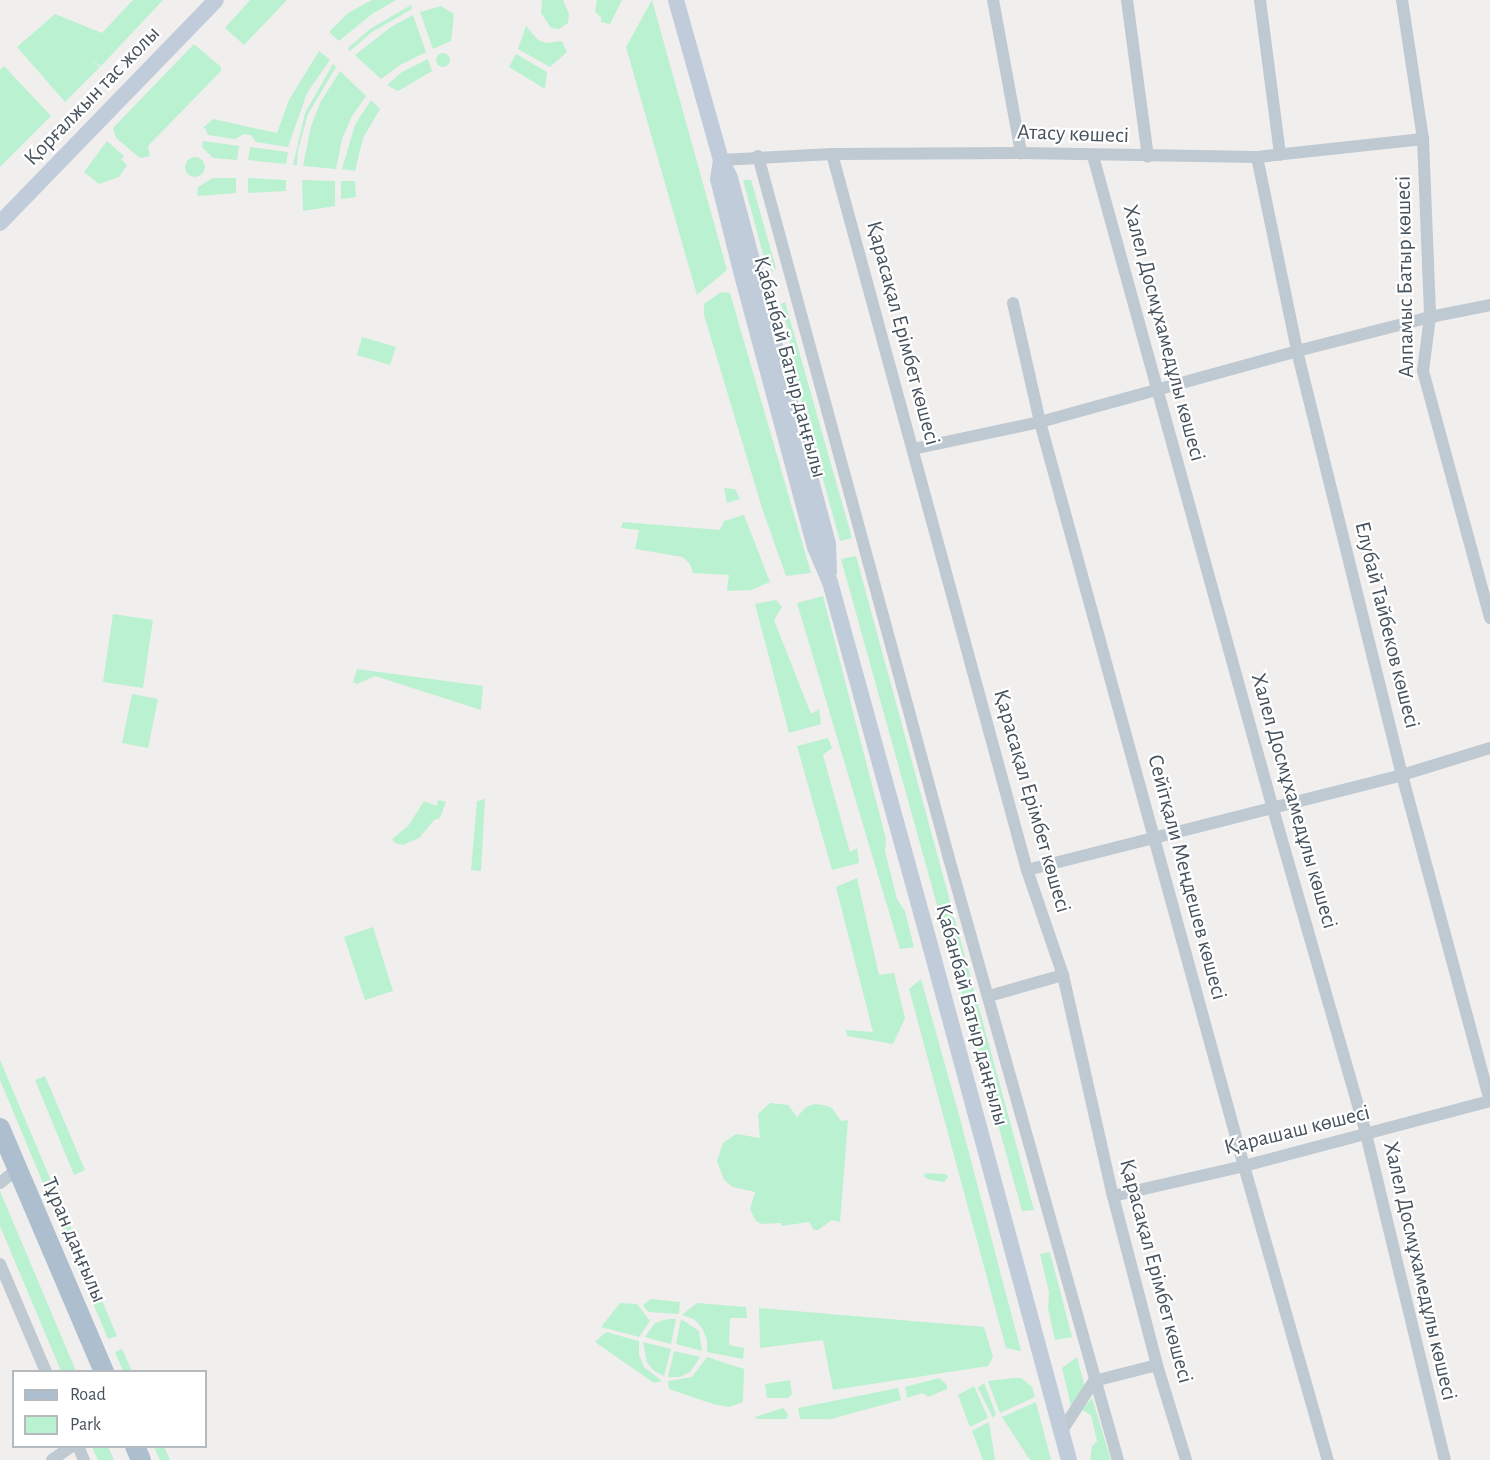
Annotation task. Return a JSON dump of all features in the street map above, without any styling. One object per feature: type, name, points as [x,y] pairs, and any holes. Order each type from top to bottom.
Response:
[{"type":"main road","name":"Қорғалжын тас жолы","points":[[0,223],[216,0]]},
{"type":"main road","name":"Қабанбай Батыр даңғылы","points":[[676,0],[721,160],[718,179],[815,547],[830,582],[1069,1460]]},
{"type":"main road","name":"Тұран даңғылы","points":[[0,1128],[104,1370]]},
{"type":"street","points":[[993,0],[1021,153]]},
{"type":"street","points":[[1127,0],[1148,157]]},
{"type":"street","points":[[1260,0],[1280,155]]},
{"type":"street","name":"Алпамыс Батыр көшесі","points":[[1402,0],[1424,139],[1430,317],[1423,371],[1490,618]]},
{"type":"street","name":"Атасу көшесі","points":[[721,160],[758,156],[832,154],[1021,153],[1148,157],[1257,157],[1424,139]]},
{"type":"street","name":"Қарасақал Ерімбет көшесі","points":[[832,154],[1027,870],[1063,975],[1113,1196],[1157,1365],[1186,1460]]},
{"type":"street","points":[[758,156],[928,772],[948,855],[1118,1460]]},
{"type":"street","name":"Халел Досмұхамедұлы көшесі","points":[[1093,156],[1273,809],[1366,1134],[1445,1460]]},
{"type":"street","name":"Елубай Тайбеков көшесі","points":[[1257,157],[1297,351],[1402,775],[1490,1101]]},
{"type":"street","name":"Сейітқали Меңдешев көшесі","points":[[1013,303],[1040,422],[1328,1460]]},
{"type":"street","points":[[913,449],[1040,422],[1297,351],[1430,317],[1490,305]]},
{"type":"street","points":[[1027,870],[1273,809],[1402,775],[1490,748]]},
{"type":"street","points":[[989,996],[1063,975]]},
{"type":"street","name":"Қарашаш көшесі","points":[[1113,1196],[1245,1166],[1490,1101]]},
{"type":"street","points":[[0,1183],[17,1169]]},
{"type":"street","points":[[0,1264],[46,1370]]},
{"type":"street","points":[[1061,1432],[1094,1381],[1157,1365]]},
{"type":"street","points":[[52,1460],[69,1448]]},
{"type":"green space","points":[[133,0],[163,0],[101,66],[92,61],[100,67],[65,102],[17,47],[55,14],[102,33]]},
{"type":"green space","points":[[250,0],[287,0],[244,45],[225,28]]},
{"type":"green space","points":[[372,0],[396,0],[372,14],[339,41],[329,32],[348,13]]},
{"type":"green space","points":[[542,0],[563,0],[569,14],[568,23],[559,29],[551,28],[541,13]]},
{"type":"green space","points":[[597,0],[622,0],[610,24],[601,22],[601,17],[595,12]]},
{"type":"green space","points":[[652,0],[727,270],[697,295],[626,47]]},
{"type":"green space","points":[[411,5],[412,9],[372,32],[350,51],[348,48],[370,29]]},
{"type":"green space","points":[[441,6],[454,14],[451,41],[433,49],[420,12]]},
{"type":"green space","points":[[413,15],[426,52],[400,65],[381,79],[355,55],[391,27]]},
{"type":"green space","points":[[526,26],[538,40],[546,43],[562,41],[567,52],[550,67],[518,49]]},
{"type":"green space","points":[[194,44],[221,67],[221,71],[148,146],[150,156],[140,158],[116,138],[113,128]]},
{"type":"green space","points":[[319,51],[330,60],[307,93],[288,147],[256,142],[251,135],[244,134],[235,139],[208,135],[205,128],[202,129],[213,119],[277,133],[289,100]]},
{"type":"green space","points":[[440,53],[446,53],[450,60],[446,67],[440,67],[436,63],[436,57]]},
{"type":"green space","points":[[516,54],[547,72],[545,89],[509,67]]},
{"type":"green space","points":[[428,59],[432,71],[398,91],[387,85],[402,72]]},
{"type":"green space","points":[[333,64],[336,67],[308,114],[298,150],[297,165],[293,165],[305,113]]},
{"type":"green space","points":[[4,66],[51,116],[0,167],[0,70]]},
{"type":"green space","points":[[340,71],[366,96],[352,116],[342,139],[336,169],[303,166],[311,126],[321,101]]},
{"type":"green space","points":[[371,100],[380,109],[363,138],[355,171],[342,169],[355,125]]},
{"type":"green space","points":[[107,141],[124,156],[121,159],[127,165],[119,177],[99,184],[84,172]]},
{"type":"green space","points":[[203,141],[239,146],[237,160],[213,158],[202,147]]},
{"type":"green space","points":[[250,147],[288,152],[286,164],[248,160]]},
{"type":"green space","points":[[195,157],[202,160],[205,167],[202,174],[195,177],[188,174],[185,167],[188,160]]},
{"type":"green space","points":[[213,178],[236,178],[236,193],[199,196],[198,187]]},
{"type":"green space","points":[[248,178],[286,180],[286,191],[248,193]]},
{"type":"green space","points":[[302,180],[335,181],[335,206],[303,211]]},
{"type":"green space","points":[[743,180],[751,180],[776,268],[772,272],[764,258]]},
{"type":"green space","points":[[341,181],[355,181],[356,197],[341,199]]},
{"type":"green space","points":[[721,292],[730,293],[811,573],[786,576],[762,508],[704,315],[704,304]]},
{"type":"green space","points":[[785,302],[852,538],[840,541],[789,356],[790,338],[781,304]]},
{"type":"green space","points":[[362,337],[396,347],[390,365],[357,355]]},
{"type":"green space","points":[[724,488],[735,489],[740,499],[727,503]]},
{"type":"green space","points":[[744,515],[770,582],[751,590],[727,591],[729,575],[693,573],[690,564],[683,557],[635,549],[639,530],[621,528],[623,522],[720,530],[724,521]]},
{"type":"green space","points":[[856,556],[1034,1210],[1022,1211],[841,559]]},
{"type":"green space","points":[[823,596],[886,839],[885,851],[897,899],[905,911],[914,947],[900,949],[797,603]]},
{"type":"green space","points":[[776,600],[782,607],[774,620],[811,714],[819,709],[821,724],[789,733],[755,604]]},
{"type":"green space","points":[[113,614],[153,620],[143,688],[103,682]]},
{"type":"green space","points":[[357,669],[483,686],[481,710],[375,676],[357,684],[353,682]]},
{"type":"green space","points":[[132,694],[158,699],[148,748],[122,743]]},
{"type":"green space","points":[[828,738],[832,748],[823,755],[850,852],[857,848],[859,863],[832,870],[797,746]]},
{"type":"green space","points":[[485,799],[481,871],[471,870],[477,801]]},
{"type":"green space","points":[[438,800],[446,802],[440,818],[434,820],[419,838],[403,845],[395,843],[392,839],[408,826],[424,801],[437,806]]},
{"type":"green space","points":[[857,878],[879,975],[894,973],[905,1018],[893,1044],[847,1036],[846,1030],[873,1032],[836,887]]},
{"type":"green space","points":[[373,927],[393,991],[365,1000],[344,937]]},
{"type":"green space","points":[[921,979],[1021,1351],[1006,1348],[909,989]]},
{"type":"green space","points":[[0,1060],[117,1336],[108,1339],[0,1080]]},
{"type":"green space","points":[[45,1076],[85,1170],[74,1175],[35,1080]]},
{"type":"green space","points":[[770,1103],[788,1105],[797,1117],[806,1107],[814,1104],[824,1105],[832,1108],[841,1121],[848,1120],[840,1222],[832,1220],[818,1230],[814,1230],[809,1222],[782,1226],[781,1223],[762,1224],[756,1221],[750,1209],[755,1192],[733,1187],[724,1180],[717,1161],[723,1143],[736,1134],[760,1138],[758,1114]]},
{"type":"green space","points":[[926,1173],[946,1174],[948,1177],[944,1182],[930,1180],[923,1176]]},
{"type":"green space","points":[[0,1191],[76,1370],[61,1370],[0,1226]]},
{"type":"green space","points":[[1050,1252],[1072,1337],[1055,1340],[1048,1308],[1049,1292],[1040,1254]]},
{"type":"green space","points":[[651,1299],[680,1302],[679,1314],[648,1312],[643,1305]]},
{"type":"green space","points":[[620,1303],[637,1304],[650,1321],[639,1337],[601,1327]]},
{"type":"green space","points":[[697,1303],[746,1307],[747,1318],[730,1318],[729,1345],[744,1348],[743,1359],[707,1352],[707,1340],[702,1328],[694,1319],[682,1315]]},
{"type":"green space","points":[[759,1308],[984,1327],[993,1357],[988,1366],[833,1390],[823,1340],[760,1348]]},
{"type":"green space","points":[[676,1319],[671,1344],[645,1337],[655,1323]]},
{"type":"green space","points":[[681,1319],[699,1331],[702,1351],[676,1344]]},
{"type":"green space","points":[[606,1332],[639,1341],[639,1355],[644,1367],[662,1381],[654,1383],[595,1342]]},
{"type":"green space","points":[[643,1342],[671,1349],[664,1376],[653,1370],[647,1362]]},
{"type":"green space","points":[[122,1349],[132,1370],[123,1370],[115,1352]]},
{"type":"green space","points":[[674,1351],[700,1357],[690,1372],[680,1377],[668,1377]]},
{"type":"green space","points":[[707,1357],[744,1369],[743,1402],[729,1407],[669,1389],[668,1381],[692,1377]]},
{"type":"green space","points":[[1077,1357],[1085,1388],[1071,1406],[1062,1368]]},
{"type":"green space","points":[[939,1378],[947,1385],[947,1389],[928,1397],[923,1393],[907,1398],[905,1387]]},
{"type":"green space","points":[[1021,1378],[1032,1387],[1035,1397],[1000,1413],[988,1381]]},
{"type":"green space","points":[[790,1380],[792,1394],[788,1398],[767,1398],[765,1384]]},
{"type":"green space","points":[[984,1383],[996,1414],[993,1418],[978,1388]]},
{"type":"green space","points":[[974,1386],[988,1418],[970,1427],[958,1395]]},
{"type":"green space","points":[[898,1388],[901,1400],[831,1419],[800,1419],[798,1408]]},
{"type":"green space","points":[[1092,1398],[1111,1460],[1090,1460],[1092,1446],[1097,1441],[1091,1415],[1082,1410]]},
{"type":"green space","points":[[1036,1402],[1051,1460],[1030,1460],[1002,1417]]},
{"type":"green space","points":[[783,1408],[788,1414],[787,1419],[757,1419],[755,1417]]},
{"type":"green space","points":[[989,1422],[995,1460],[983,1460],[972,1431]]},
{"type":"green space","points":[[92,1448],[108,1448],[114,1460],[98,1460]]},
{"type":"green space","points":[[154,1448],[164,1448],[170,1460],[160,1460]]}]
